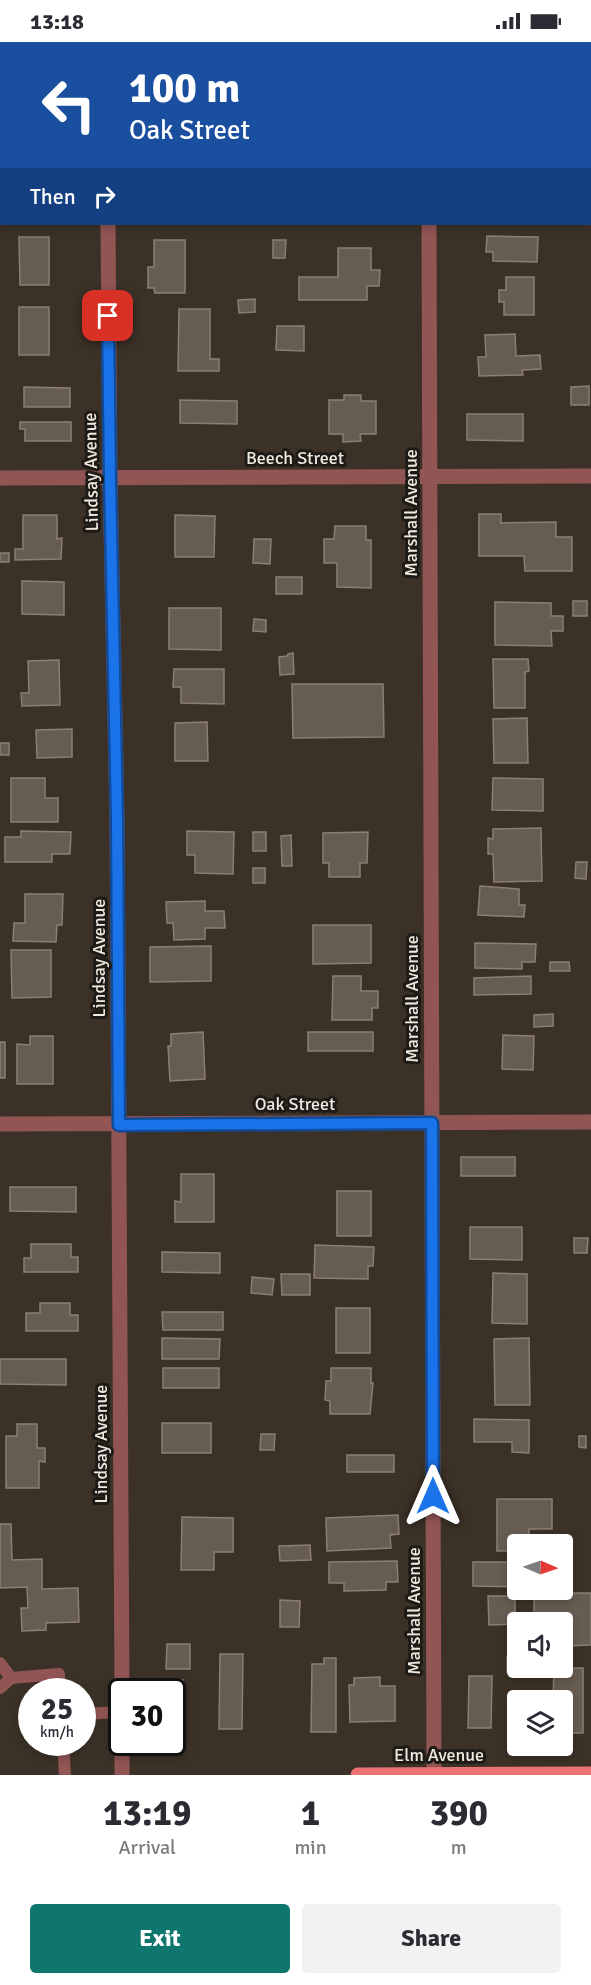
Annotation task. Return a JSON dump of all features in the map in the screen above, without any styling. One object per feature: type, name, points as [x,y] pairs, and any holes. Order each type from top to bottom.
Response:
[{"type":"main road","name":"Elm Avenue","points":[[358,1775],[591,1774]]},
{"type":"street","name":"Lindsay Avenue","points":[[108,225],[110,478],[117,817],[122,1678]]},
{"type":"street","name":"Marshall Avenue","points":[[429,225],[434,1775]]},
{"type":"street","name":"Beech Street","points":[[0,478],[591,476]]},
{"type":"street","name":"Oak Street","points":[[0,1125],[591,1122]]},
{"type":"street","points":[[122,1756],[122,1775]]},
{"type":"lane","points":[[0,1663],[11,1678]]},
{"type":"lane","points":[[0,1688],[11,1678],[58,1674],[58,1678]]},
{"type":"lane","points":[[64,1756],[65,1775]]},
{"type":"building","points":[[487,236],[538,237],[537,262],[493,261],[493,252],[486,252]]},
{"type":"building","points":[[19,237],[49,237],[49,285],[20,285]]},
{"type":"building","points":[[154,240],[185,240],[185,293],[155,293],[154,288],[148,288],[148,267],[154,267]]},
{"type":"building","points":[[273,240],[286,240],[285,258],[273,258]]},
{"type":"building","points":[[338,248],[371,248],[371,270],[380,270],[379,286],[367,286],[367,300],[299,300],[299,277],[338,277]]},
{"type":"building","points":[[506,277],[534,277],[534,315],[504,315],[504,302],[499,302],[499,290],[506,290]]},
{"type":"building","points":[[255,299],[255,312],[239,313],[238,300]]},
{"type":"building","points":[[19,307],[49,307],[49,355],[19,355]]},
{"type":"building","points":[[179,309],[210,309],[210,359],[219,359],[219,371],[178,371]]},
{"type":"building","points":[[277,326],[304,326],[304,351],[276,350]]},
{"type":"building","points":[[515,334],[516,356],[540,355],[541,369],[522,370],[523,375],[479,376],[478,357],[486,357],[485,335]]},
{"type":"building","points":[[589,386],[589,405],[571,405],[571,387]]},
{"type":"building","points":[[24,387],[70,388],[70,407],[24,407]]},
{"type":"building","points":[[344,395],[361,395],[361,401],[376,401],[376,434],[360,434],[361,441],[343,442],[343,434],[329,434],[329,400],[344,400]]},
{"type":"building","points":[[180,400],[237,401],[237,424],[180,423]]},
{"type":"building","points":[[467,414],[523,414],[523,441],[467,440]]},
{"type":"building","points":[[20,422],[71,422],[71,441],[25,441],[25,429],[20,429]]},
{"type":"building","points":[[479,514],[501,514],[501,523],[556,522],[556,537],[572,537],[572,571],[525,571],[524,556],[479,556]]},
{"type":"building","points":[[23,515],[57,515],[57,539],[62,538],[61,559],[15,560],[15,549],[23,549]]},
{"type":"building","points":[[175,515],[215,516],[214,557],[175,557]]},
{"type":"building","points":[[335,526],[366,526],[366,540],[371,540],[371,588],[337,587],[337,563],[324,563],[324,539],[334,539]]},
{"type":"building","points":[[254,539],[271,539],[270,564],[253,563]]},
{"type":"building","points":[[0,553],[9,553],[9,562],[0,562]]},
{"type":"building","points":[[276,577],[302,577],[302,594],[276,594]]},
{"type":"building","points":[[22,581],[64,582],[64,615],[22,614]]},
{"type":"building","points":[[573,601],[587,601],[587,616],[573,616]]},
{"type":"building","points":[[495,602],[551,603],[551,616],[563,616],[563,631],[551,631],[552,646],[495,645]]},
{"type":"building","points":[[169,608],[221,608],[221,650],[169,649]]},
{"type":"building","points":[[254,619],[266,620],[266,632],[253,631]]},
{"type":"building","points":[[293,653],[294,674],[280,675],[279,657]]},
{"type":"building","points":[[493,659],[528,659],[529,671],[525,672],[525,708],[494,708]]},
{"type":"building","points":[[59,660],[60,705],[22,706],[21,693],[29,693],[28,661]]},
{"type":"building","points":[[174,669],[224,669],[224,704],[181,703],[181,687],[173,687]]},
{"type":"building","points":[[292,684],[383,684],[384,737],[293,738]]},
{"type":"building","points":[[527,718],[528,763],[494,763],[493,719]]},
{"type":"building","points":[[207,722],[208,761],[175,761],[175,723]]},
{"type":"building","points":[[72,729],[72,757],[37,758],[36,730]]},
{"type":"building","points":[[0,743],[9,743],[9,755],[0,755]]},
{"type":"building","points":[[11,778],[45,778],[45,798],[58,798],[58,822],[11,822]]},
{"type":"building","points":[[493,778],[543,779],[543,811],[492,810]]},
{"type":"building","points":[[541,828],[542,881],[494,882],[493,854],[488,854],[488,838],[493,839],[493,829]]},
{"type":"building","points":[[21,831],[71,832],[70,854],[52,854],[52,862],[5,862],[5,837],[21,837]]},
{"type":"building","points":[[187,831],[234,832],[233,874],[195,873],[195,855],[187,855]]},
{"type":"building","points":[[253,832],[266,832],[266,851],[253,851]]},
{"type":"building","points":[[368,832],[367,863],[360,863],[360,877],[329,877],[329,863],[323,863],[323,833]]},
{"type":"building","points":[[291,835],[292,866],[282,866],[281,836]]},
{"type":"building","points":[[576,862],[587,862],[586,879],[575,878]]},
{"type":"building","points":[[253,868],[265,868],[265,883],[253,883]]},
{"type":"building","points":[[480,886],[519,889],[519,905],[525,905],[524,917],[478,915]]},
{"type":"building","points":[[25,894],[63,894],[62,925],[57,925],[56,942],[13,941],[14,923],[25,923]]},
{"type":"building","points":[[205,901],[205,911],[224,911],[225,928],[205,928],[205,939],[174,940],[173,923],[167,923],[166,902]]},
{"type":"building","points":[[313,925],[371,925],[371,963],[313,964]]},
{"type":"building","points":[[475,943],[536,944],[535,962],[522,962],[522,969],[475,968]]},
{"type":"building","points":[[211,946],[211,981],[150,982],[150,947]]},
{"type":"building","points":[[11,950],[51,950],[51,997],[12,998]]},
{"type":"building","points":[[550,962],[569,962],[570,971],[550,971]]},
{"type":"building","points":[[333,976],[361,976],[361,991],[378,991],[378,1008],[372,1008],[372,1020],[332,1020]]},
{"type":"building","points":[[531,976],[531,994],[474,995],[474,978]]},
{"type":"building","points":[[553,1014],[553,1026],[534,1027],[534,1015]]},
{"type":"building","points":[[203,1032],[205,1079],[170,1081],[168,1046],[171,1046],[171,1034]]},
{"type":"building","points":[[308,1032],[373,1032],[373,1051],[308,1051]]},
{"type":"building","points":[[503,1035],[534,1036],[533,1070],[502,1069]]},
{"type":"building","points":[[30,1036],[53,1036],[53,1084],[17,1084],[17,1044],[30,1045]]},
{"type":"building","points":[[0,1042],[5,1042],[5,1078],[0,1078]]},
{"type":"building","points":[[461,1157],[515,1157],[515,1176],[461,1176]]},
{"type":"building","points":[[181,1174],[214,1174],[214,1222],[175,1222],[175,1201],[181,1202]]},
{"type":"building","points":[[10,1187],[76,1187],[76,1212],[10,1211]]},
{"type":"building","points":[[337,1191],[371,1191],[371,1236],[337,1236]]},
{"type":"building","points":[[470,1227],[522,1227],[522,1260],[470,1259]]},
{"type":"building","points":[[574,1238],[588,1238],[587,1253],[574,1253]]},
{"type":"building","points":[[31,1244],[71,1244],[71,1257],[78,1257],[78,1272],[24,1272],[24,1258],[31,1258]]},
{"type":"building","points":[[315,1245],[374,1247],[373,1266],[368,1266],[368,1279],[314,1278]]},
{"type":"building","points":[[162,1252],[220,1253],[220,1273],[162,1272]]},
{"type":"building","points":[[493,1273],[527,1274],[527,1324],[492,1323]]},
{"type":"building","points":[[281,1274],[310,1274],[310,1295],[282,1295]]},
{"type":"building","points":[[252,1277],[274,1279],[272,1295],[251,1293]]},
{"type":"building","points":[[40,1303],[70,1303],[70,1315],[78,1315],[78,1331],[26,1331],[26,1313],[40,1313]]},
{"type":"building","points":[[336,1308],[370,1308],[370,1353],[336,1353]]},
{"type":"building","points":[[162,1312],[223,1312],[223,1330],[163,1330]]},
{"type":"building","points":[[162,1338],[220,1339],[219,1359],[162,1359]]},
{"type":"building","points":[[529,1338],[530,1405],[495,1405],[494,1339]]},
{"type":"building","points":[[0,1359],[66,1359],[66,1385],[0,1384]]},
{"type":"building","points":[[163,1368],[219,1368],[219,1388],[163,1388]]},
{"type":"building","points":[[331,1368],[371,1368],[371,1383],[373,1383],[370,1414],[330,1414],[330,1401],[325,1400],[326,1381],[331,1381]]},
{"type":"building","points":[[474,1419],[529,1420],[529,1453],[512,1452],[512,1442],[474,1442]]},
{"type":"building","points":[[162,1423],[211,1423],[211,1453],[162,1453]]},
{"type":"building","points":[[17,1424],[37,1424],[37,1448],[45,1448],[45,1462],[39,1461],[39,1488],[6,1488],[6,1436],[17,1436]]},
{"type":"building","points":[[261,1434],[275,1434],[274,1450],[260,1450]]},
{"type":"building","points":[[579,1436],[586,1436],[586,1448],[579,1447]]},
{"type":"building","points":[[347,1455],[394,1455],[394,1472],[347,1472]]},
{"type":"building","points":[[497,1499],[552,1499],[552,1529],[529,1529],[529,1534],[507,1534],[507,1551],[497,1551]]},
{"type":"building","points":[[398,1515],[399,1534],[390,1535],[391,1548],[327,1551],[326,1518]]},
{"type":"building","points":[[182,1517],[233,1518],[233,1552],[214,1552],[214,1570],[181,1570]]},
{"type":"building","points":[[0,1524],[11,1524],[12,1560],[42,1559],[42,1589],[78,1588],[79,1622],[46,1623],[46,1630],[22,1631],[21,1608],[28,1608],[27,1587],[0,1588]]},
{"type":"building","points":[[310,1545],[311,1560],[280,1561],[279,1546]]},
{"type":"building","points":[[397,1561],[398,1582],[386,1582],[386,1590],[344,1591],[344,1583],[329,1583],[329,1562]]},
{"type":"building","points":[[473,1562],[507,1562],[507,1587],[473,1586]]},
{"type":"building","points":[[573,1593],[591,1593],[591,1645],[573,1646],[573,1612],[534,1612],[534,1600],[573,1600]]},
{"type":"building","points":[[488,1596],[507,1596],[507,1600],[515,1600],[515,1612],[507,1612],[507,1624],[489,1625]]},
{"type":"building","points":[[280,1600],[300,1601],[299,1627],[280,1627]]},
{"type":"building","points":[[167,1644],[190,1644],[190,1669],[166,1669]]},
{"type":"building","points":[[220,1654],[243,1654],[242,1729],[219,1729]]},
{"type":"building","points":[[324,1658],[336,1658],[336,1732],[311,1732],[312,1664],[324,1664]]},
{"type":"building","points":[[573,1668],[583,1668],[583,1733],[573,1733],[573,1690],[553,1690],[554,1678],[573,1678]]},
{"type":"building","points":[[469,1676],[492,1676],[491,1728],[468,1728]]},
{"type":"building","points":[[380,1677],[380,1686],[395,1686],[395,1721],[350,1722],[349,1685],[354,1685],[354,1678]]},
{"type":"route","points":[[108,316],[117,817],[119,1125],[432,1123],[433,1496]]}]
